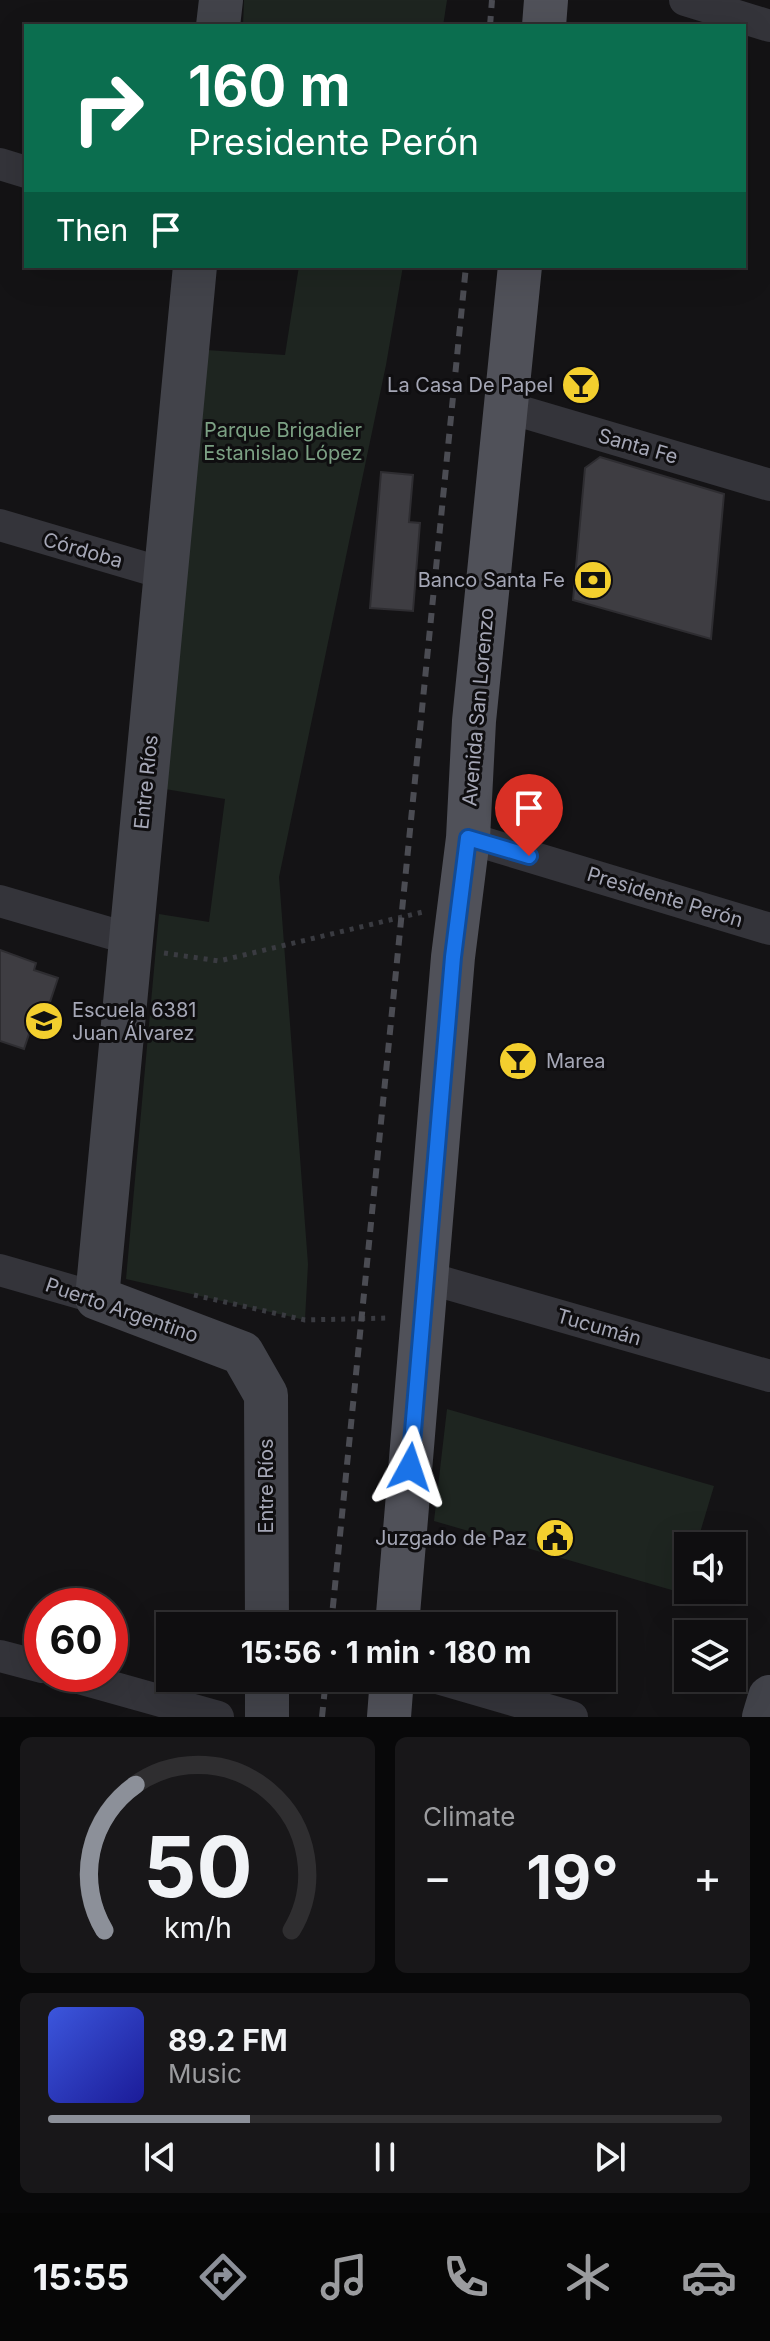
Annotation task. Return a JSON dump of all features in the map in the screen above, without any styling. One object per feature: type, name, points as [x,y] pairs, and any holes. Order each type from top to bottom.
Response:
[{"type":"main road","points":[[544,24],[546,0]]},
{"type":"main road","name":"Avenida San Lorenzo","points":[[398,1612],[468,838],[474,721],[520,268]]},
{"type":"main road","points":[[389,1717],[391,1692]]},
{"type":"street","points":[[218,24],[221,0]]},
{"type":"street","points":[[685,0],[770,26]]},
{"type":"street","points":[[0,164],[24,171]]},
{"type":"street","name":"Entre Ríos","points":[[97,1298],[195,268]]},
{"type":"street","name":"Santa Fe","points":[[506,407],[770,485]]},
{"type":"street","name":"Córdoba","points":[[0,525],[166,574]]},
{"type":"street","name":"Presidente Perón","points":[[468,838],[770,929]]},
{"type":"street","points":[[0,901],[130,939]]},
{"type":"street","name":"Puerto Argentino","points":[[0,1270],[97,1298],[242,1353]]},
{"type":"street","name":"Tucumán","points":[[426,1297],[770,1376]]},
{"type":"street","name":"Entre Ríos","points":[[242,1353],[266,1395],[267,1612]]},
{"type":"street","points":[[0,1656],[24,1662]]},
{"type":"street","points":[[128,1692],[218,1717]]},
{"type":"street","points":[[267,1692],[267,1717]]},
{"type":"street","points":[[485,1692],[572,1717]]},
{"type":"street","points":[[764,1717],[770,1697]]},
{"type":"path","points":[[130,939],[147,950],[219,961],[460,903]]},
{"type":"path","points":[[186,1293],[305,1320],[426,1297]]},
{"type":"green space","points":[[244,0],[447,0],[443,24],[243,24]]},
{"type":"green space","name":"Parque Brigadier Estanislao López","points":[[299,268],[403,268],[386,365],[279,877],[308,1264],[305,1320],[126,1279],[159,914],[209,922],[225,799],[159,788],[206,350],[285,355]]},
{"type":"green space","points":[[447,1409],[714,1486],[700,1532],[674,1532],[674,1591],[434,1521]]},
{"type":"building","points":[[600,457],[724,494],[711,639],[573,600],[585,468]]},
{"type":"building","points":[[381,472],[413,475],[409,522],[420,523],[413,611],[370,608]]},
{"type":"building","points":[[0,950],[36,963],[34,970],[58,978],[44,1020],[35,1016],[24,1049],[0,1041]]},
{"type":"railway","points":[[490,24],[492,0]]},
{"type":"railway","points":[[332,1612],[466,268]]},
{"type":"railway","points":[[322,1717],[325,1692]]},
{"type":"place","name":"La Casa De Papel","points":[[581,385]]},
{"type":"place","name":"Banco Santa Fe","points":[[593,580]]},
{"type":"place","name":"Escuela 6381 Juan Álvarez","points":[[44,1021]]},
{"type":"place","name":"Marea","points":[[518,1061]]},
{"type":"place","name":"Juzgado de Paz","points":[[555,1538]]},
{"type":"route","points":[[410,1467],[453,957],[468,838],[529,856]]}]
